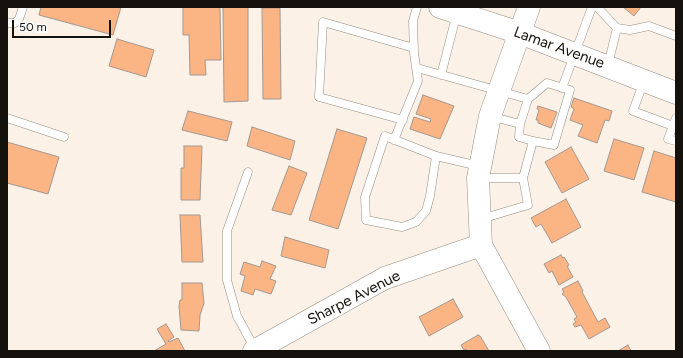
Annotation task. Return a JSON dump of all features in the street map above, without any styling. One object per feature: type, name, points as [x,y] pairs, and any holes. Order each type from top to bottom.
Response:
[{"type":"main road","points":[[529,7],[490,116],[478,172],[482,245],[539,351]]},
{"type":"main road","name":"Lamar Avenue","points":[[447,9],[576,53],[644,80],[675,89]]},
{"type":"main road","name":"Sharpe Avenue","points":[[255,350],[385,278],[482,245]]},
{"type":"lane","points":[[7,23],[14,23],[19,19],[23,7]]},
{"type":"lane","points":[[394,140],[418,82],[414,48],[413,21],[417,7]]},
{"type":"lane","points":[[562,88],[592,7]]},
{"type":"lane","points":[[597,7],[617,28],[630,30],[649,26],[676,36]]},
{"type":"lane","points":[[441,75],[447,9]]},
{"type":"lane","points":[[403,120],[319,97],[323,22],[414,48]]},
{"type":"lane","points":[[608,66],[617,28]]},
{"type":"lane","points":[[417,68],[528,99]]},
{"type":"lane","points":[[644,80],[633,111],[673,126]]},
{"type":"lane","points":[[547,83],[562,88],[570,90],[554,144],[519,137],[520,124],[528,99],[547,83]]},
{"type":"lane","points":[[490,116],[520,124]]},
{"type":"lane","points":[[7,118],[64,137]]},
{"type":"lane","points":[[676,118],[668,138],[676,141]]},
{"type":"lane","points":[[436,156],[430,196],[426,211],[416,222],[402,228],[366,220],[365,197],[385,136],[478,172],[523,178]]},
{"type":"lane","points":[[480,219],[528,205],[523,178],[533,141]]},
{"type":"lane","points":[[248,172],[227,231],[227,280],[237,316],[255,350]]},
{"type":"building","points":[[41,7],[121,7],[113,35],[39,15]]},
{"type":"building","points":[[183,7],[220,7],[221,60],[205,60],[206,75],[190,75],[189,35],[183,35]]},
{"type":"building","points":[[223,7],[248,7],[248,101],[224,102]]},
{"type":"building","points":[[623,7],[641,7],[634,16]]},
{"type":"building","points":[[262,8],[280,8],[281,99],[263,99]]},
{"type":"building","points":[[117,39],[154,50],[146,77],[109,66]]},
{"type":"building","points":[[423,95],[454,106],[440,139],[410,129],[414,117],[430,122],[431,119],[416,114]]},
{"type":"building","points":[[574,98],[612,111],[609,121],[605,120],[597,143],[578,136],[583,125],[570,120],[574,109],[571,107]]},
{"type":"building","points":[[538,106],[557,112],[551,128],[538,123],[538,120],[536,120],[539,110],[537,109]]},
{"type":"building","points":[[188,111],[232,122],[227,141],[182,130]]},
{"type":"building","points":[[252,127],[295,141],[290,160],[247,146]]},
{"type":"building","points":[[337,129],[367,138],[338,229],[309,220]]},
{"type":"building","points":[[614,139],[644,148],[634,180],[604,171]]},
{"type":"building","points":[[7,142],[59,157],[48,194],[7,183]]},
{"type":"building","points":[[184,146],[202,146],[200,200],[181,200],[181,168],[184,168]]},
{"type":"building","points":[[571,147],[589,179],[562,193],[545,162]]},
{"type":"building","points":[[654,151],[676,158],[676,202],[642,192]]},
{"type":"building","points":[[289,166],[307,173],[291,215],[272,210]]},
{"type":"building","points":[[566,199],[581,227],[552,243],[541,224],[536,227],[531,218]]},
{"type":"building","points":[[180,215],[200,215],[203,262],[182,262]]},
{"type":"building","points":[[285,237],[329,250],[325,268],[281,256]]},
{"type":"building","points":[[561,255],[569,265],[567,266],[573,277],[559,285],[552,271],[549,273],[544,264]]},
{"type":"building","points":[[262,261],[276,266],[270,279],[276,281],[271,294],[255,289],[253,295],[241,291],[245,276],[240,274],[244,262],[260,267]]},
{"type":"building","points":[[578,281],[583,291],[582,292],[598,322],[605,318],[610,327],[589,339],[581,325],[575,327],[573,324],[576,322],[574,319],[577,317],[566,297],[562,294],[564,292],[562,289]]},
{"type":"building","points":[[182,283],[202,283],[204,303],[200,315],[199,331],[181,330],[179,306],[180,300],[182,300]]},
{"type":"building","points":[[453,299],[463,317],[429,336],[419,317]]},
{"type":"building","points":[[166,324],[174,337],[168,341],[169,342],[178,338],[185,351],[154,351],[166,344],[157,329]]},
{"type":"building","points":[[478,335],[489,351],[464,350],[461,345]]},
{"type":"building","points":[[628,345],[631,351],[618,351]]}]
